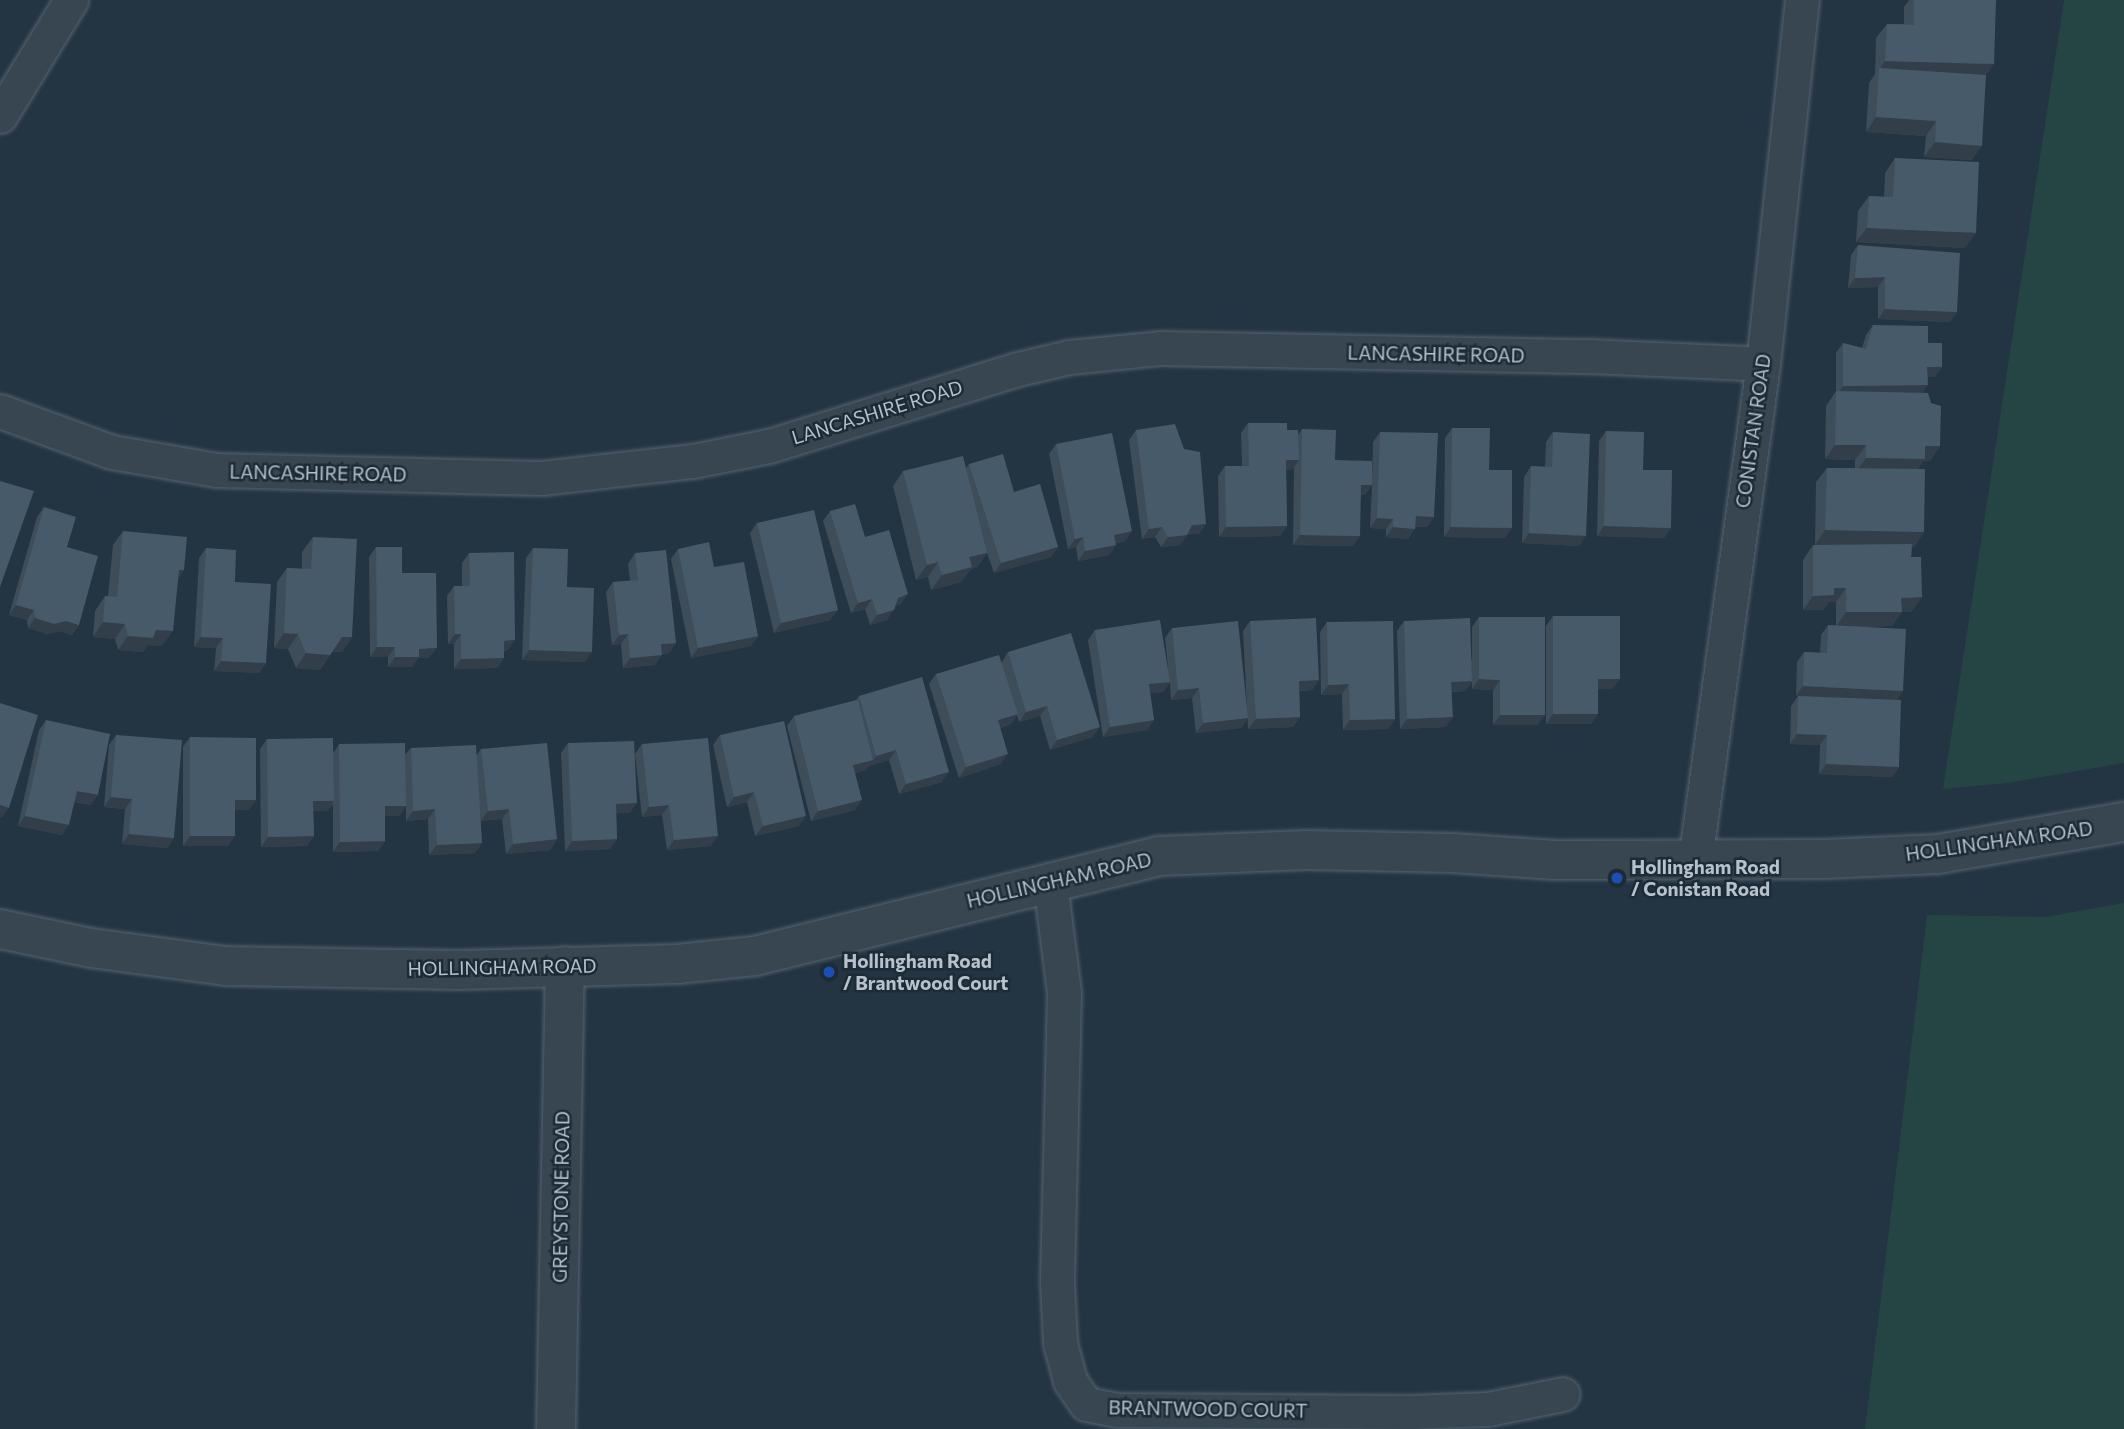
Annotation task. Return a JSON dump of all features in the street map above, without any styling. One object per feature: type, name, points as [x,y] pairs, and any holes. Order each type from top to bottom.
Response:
[{"type":"street","points":[[0,116],[71,0]]},
{"type":"street","name":"CONISTAN ROAD","points":[[1695,861],[1763,364],[1802,0]]},
{"type":"street","name":"LANCASHIRE ROAD","points":[[0,411],[111,452],[216,470],[541,478],[681,463],[769,446],[1018,369],[1069,357],[1160,348],[1590,356],[1763,364]]},
{"type":"street","name":"HOLLINGHAM ROAD","points":[[0,929],[91,948],[226,965],[445,970],[677,964],[755,956],[1159,856],[1307,849],[1452,853],[1555,860],[1695,861],[1938,854],[2124,822]]},
{"type":"street","name":"BRANTWOOD COURT","points":[[1050,883],[1064,993],[1057,1283],[1060,1343],[1070,1381],[1086,1404],[1118,1410],[1410,1412],[1488,1409],[1563,1394]]},
{"type":"street","name":"GREYSTONE ROAD","points":[[556,1429],[565,966]]},
{"type":"green space","points":[[2064,0],[2124,0],[2124,763],[2008,783],[1943,789]]},
{"type":"green space","points":[[2124,903],[2124,1429],[1865,1429],[1927,915],[2045,917]]},
{"type":"building","points":[[1914,0],[1996,0],[1994,64],[1885,61],[1887,24],[1914,25]]},
{"type":"building","points":[[1879,68],[1986,75],[1982,146],[1935,142],[1936,121],[1876,117]]},
{"type":"building","points":[[1895,158],[1979,162],[1976,233],[1867,228],[1869,196],[1893,197]]},
{"type":"building","points":[[1858,245],[1960,253],[1957,312],[1885,309],[1885,277],[1855,278]]},
{"type":"building","points":[[1873,325],[1928,326],[1928,343],[1942,343],[1942,367],[1927,367],[1928,385],[1843,386],[1843,343],[1866,349]]},
{"type":"building","points":[[1836,391],[1928,393],[1931,403],[1941,406],[1940,446],[1925,446],[1925,459],[1866,458],[1866,445],[1835,445]]},
{"type":"building","points":[[1248,423],[1287,423],[1287,430],[1298,430],[1299,460],[1286,460],[1287,526],[1226,527],[1225,466],[1249,466]]},
{"type":"building","points":[[1175,424],[1184,449],[1200,452],[1206,524],[1192,525],[1187,535],[1168,537],[1162,527],[1149,529],[1136,430]]},
{"type":"building","points":[[1452,428],[1490,428],[1489,470],[1512,470],[1512,528],[1451,527]]},
{"type":"building","points":[[1302,429],[1336,430],[1335,460],[1372,461],[1372,485],[1361,485],[1360,536],[1300,535]]},
{"type":"building","points":[[1606,431],[1644,432],[1643,470],[1672,470],[1671,528],[1604,526]]},
{"type":"building","points":[[1380,432],[1438,433],[1434,517],[1416,516],[1415,529],[1393,527],[1393,519],[1377,518]]},
{"type":"building","points":[[1553,432],[1590,434],[1586,536],[1529,533],[1531,466],[1552,467]]},
{"type":"building","points":[[1112,433],[1132,531],[1114,535],[1116,545],[1085,551],[1083,537],[1075,539],[1056,444]]},
{"type":"building","points":[[1003,454],[1014,492],[1040,484],[1058,547],[1001,563],[969,464]]},
{"type":"building","points":[[963,456],[987,553],[969,557],[972,567],[942,575],[938,562],[927,565],[903,471]]},
{"type":"building","points":[[1827,468],[1925,469],[1924,532],[1825,530]]},
{"type":"building","points":[[0,481],[34,491],[0,587]]},
{"type":"building","points":[[855,504],[865,537],[889,530],[908,594],[898,598],[894,610],[877,615],[872,599],[858,603],[830,511]]},
{"type":"building","points":[[44,507],[76,517],[67,547],[98,556],[79,625],[66,621],[54,624],[35,618],[34,610],[16,605]]},
{"type":"building","points":[[814,510],[838,610],[781,623],[757,523]]},
{"type":"building","points":[[123,531],[187,537],[184,570],[179,570],[173,631],[156,630],[153,638],[128,636],[125,624],[103,622],[105,596],[117,597]]},
{"type":"building","points":[[313,537],[357,539],[352,637],[342,637],[330,655],[306,653],[298,634],[284,633],[287,568],[311,569]]},
{"type":"building","points":[[709,542],[714,567],[744,562],[758,636],[698,648],[678,549]]},
{"type":"building","points":[[1912,544],[1911,557],[1921,557],[1922,597],[1901,598],[1902,612],[1846,612],[1846,588],[1834,588],[1834,595],[1813,596],[1813,545]]},
{"type":"building","points":[[376,547],[402,547],[402,573],[436,573],[437,648],[419,649],[419,657],[395,657],[395,647],[377,647]]},
{"type":"building","points":[[206,548],[236,550],[235,582],[271,584],[266,663],[221,661],[223,638],[201,637]]},
{"type":"building","points":[[533,548],[568,549],[567,587],[594,588],[592,652],[529,650]]},
{"type":"building","points":[[666,550],[676,643],[661,644],[662,655],[630,658],[628,634],[619,635],[613,582],[638,580],[635,553]]},
{"type":"building","points":[[514,552],[515,640],[504,641],[504,658],[461,659],[461,634],[455,634],[454,586],[470,586],[469,553]]},
{"type":"building","points":[[1553,616],[1620,616],[1620,679],[1598,679],[1598,714],[1553,714]]},
{"type":"building","points":[[1479,617],[1545,617],[1545,715],[1500,715],[1500,680],[1479,679]]},
{"type":"building","points":[[1316,618],[1319,680],[1299,681],[1300,717],[1256,719],[1250,621]]},
{"type":"building","points":[[1470,618],[1472,681],[1451,682],[1453,717],[1407,719],[1404,621]]},
{"type":"building","points":[[1160,620],[1170,682],[1149,684],[1154,720],[1110,727],[1095,630]]},
{"type":"building","points":[[1238,621],[1248,718],[1203,723],[1199,688],[1178,690],[1172,628]]},
{"type":"building","points":[[1393,621],[1395,719],[1350,720],[1349,684],[1328,685],[1327,622]]},
{"type":"building","points":[[1828,625],[1906,629],[1903,691],[1803,686],[1804,652],[1827,653]]},
{"type":"building","points":[[1071,633],[1100,727],[1057,740],[1047,706],[1026,712],[1008,652]]},
{"type":"building","points":[[999,655],[1018,714],[998,720],[1008,754],[966,767],[936,674]]},
{"type":"building","points":[[922,677],[949,772],[906,784],[896,750],[876,756],[859,696]]},
{"type":"building","points":[[1798,696],[1901,700],[1899,767],[1826,764],[1827,735],[1797,734]]},
{"type":"building","points":[[858,700],[873,760],[853,765],[862,800],[818,811],[794,716]]},
{"type":"building","points":[[0,703],[38,715],[9,808],[0,805]]},
{"type":"building","points":[[46,720],[110,734],[98,795],[77,791],[69,825],[25,816]]},
{"type":"building","points":[[784,721],[806,816],[763,826],[754,792],[734,797],[720,735]]},
{"type":"building","points":[[116,735],[182,740],[174,838],[129,834],[132,799],[111,797]]},
{"type":"building","points":[[190,737],[256,738],[256,800],[235,800],[235,836],[190,836]]},
{"type":"building","points":[[333,738],[334,801],[313,801],[314,836],[268,837],[267,739]]},
{"type":"building","points":[[708,738],[718,836],[674,840],[669,805],[649,807],[642,744]]},
{"type":"building","points":[[634,741],[637,803],[616,804],[617,839],[572,841],[568,743]]},
{"type":"building","points":[[405,743],[406,806],[385,806],[385,841],[340,842],[339,744]]},
{"type":"building","points":[[547,743],[557,839],[513,844],[509,809],[488,811],[481,749]]},
{"type":"building","points":[[476,745],[482,843],[437,845],[435,809],[413,811],[411,748]]},
{"type":"place","name":"Hollingham Road / Conistan Road","points":[[1617,878]]},
{"type":"place","name":"Hollingham Road / Brantwood Court","points":[[829,972]]}]
